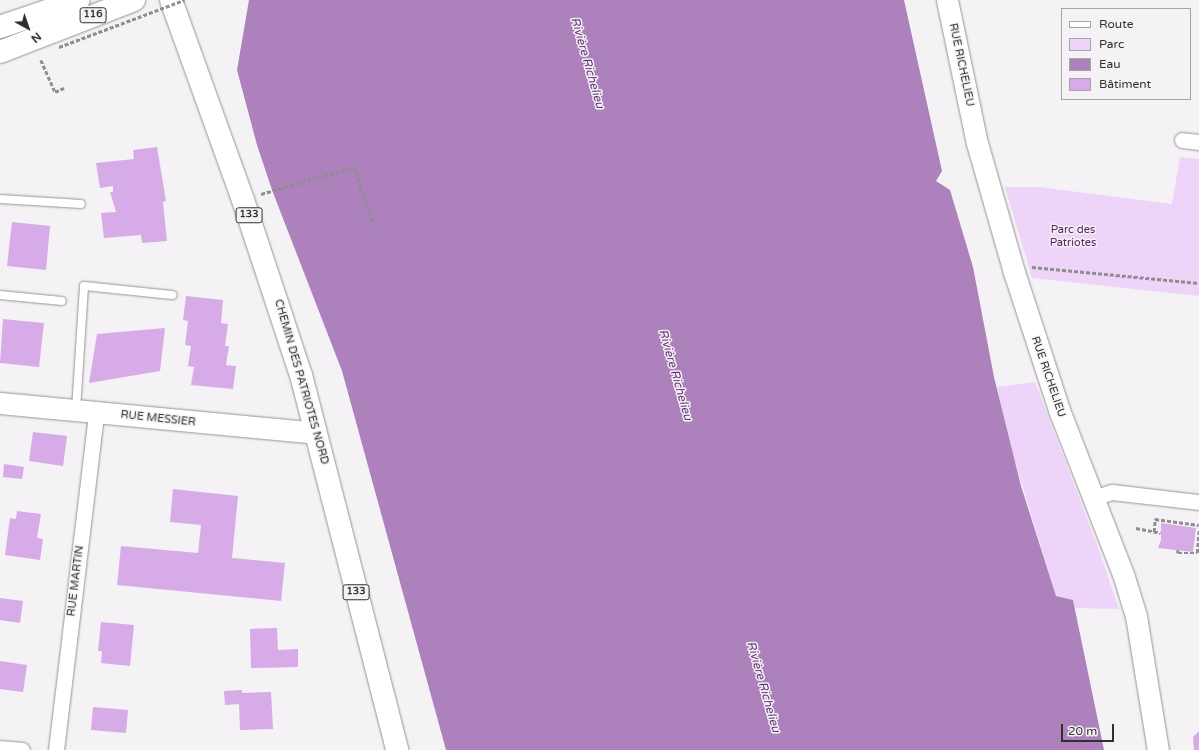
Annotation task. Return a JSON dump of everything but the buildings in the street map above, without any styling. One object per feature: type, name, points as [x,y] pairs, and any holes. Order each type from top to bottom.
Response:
[{"type":"main road","name":"116","points":[[52,30],[79,0]]},
{"type":"main road","name":"116","points":[[0,52],[52,30],[134,0]]},
{"type":"main road","name":"CHEMIN DES PATRIOTES NORD","points":[[171,0],[244,200],[280,306],[316,433],[397,750]]},
{"type":"main road","name":"RUE RICHELIEU","points":[[947,0],[977,143],[1014,272],[1058,410],[1094,498],[1136,616],[1158,750]]},
{"type":"main road","name":"116","points":[[0,27],[52,30]]},
{"type":"main road","name":"RUE MESSIER","points":[[0,402],[86,412],[316,433]]},
{"type":"street","points":[[1182,140],[1199,142]]},
{"type":"street","name":"RUE MARTIN","points":[[56,750],[86,412]]},
{"type":"street","points":[[1094,498],[1112,492],[1199,502]]},
{"type":"street","points":[[0,748],[22,750]]},
{"type":"lane","points":[[0,199],[81,204]]},
{"type":"lane","points":[[86,412],[84,286],[173,295]]},
{"type":"lane","points":[[0,295],[62,301]]},
{"type":"path","points":[[52,30],[184,0]]},
{"type":"path","points":[[41,60],[54,92],[64,88]]},
{"type":"path","points":[[244,200],[354,167],[374,225]]},
{"type":"path","points":[[1014,272],[1033,267],[1199,283]]},
{"type":"path","points":[[1154,532],[1155,519],[1199,525]]},
{"type":"path","points":[[1136,528],[1161,533]]},
{"type":"path","points":[[1178,550],[1178,553],[1197,553],[1199,530]]},
{"type":"green space","name":"Parc des Patriotes","points":[[1180,157],[1199,159],[1199,296],[1032,278],[1005,187],[1039,187],[1172,204]]},
{"type":"green space","points":[[1035,382],[1099,550],[1119,609],[1075,608],[1073,600],[1056,596],[1009,442],[997,387]]},
{"type":"water","name":"Rivière Richelieu","points":[[249,0],[904,0],[942,171],[936,181],[950,190],[973,267],[994,377],[1021,486],[1056,596],[1073,600],[1104,750],[446,750],[342,371],[272,190],[257,145],[237,70]]}]
